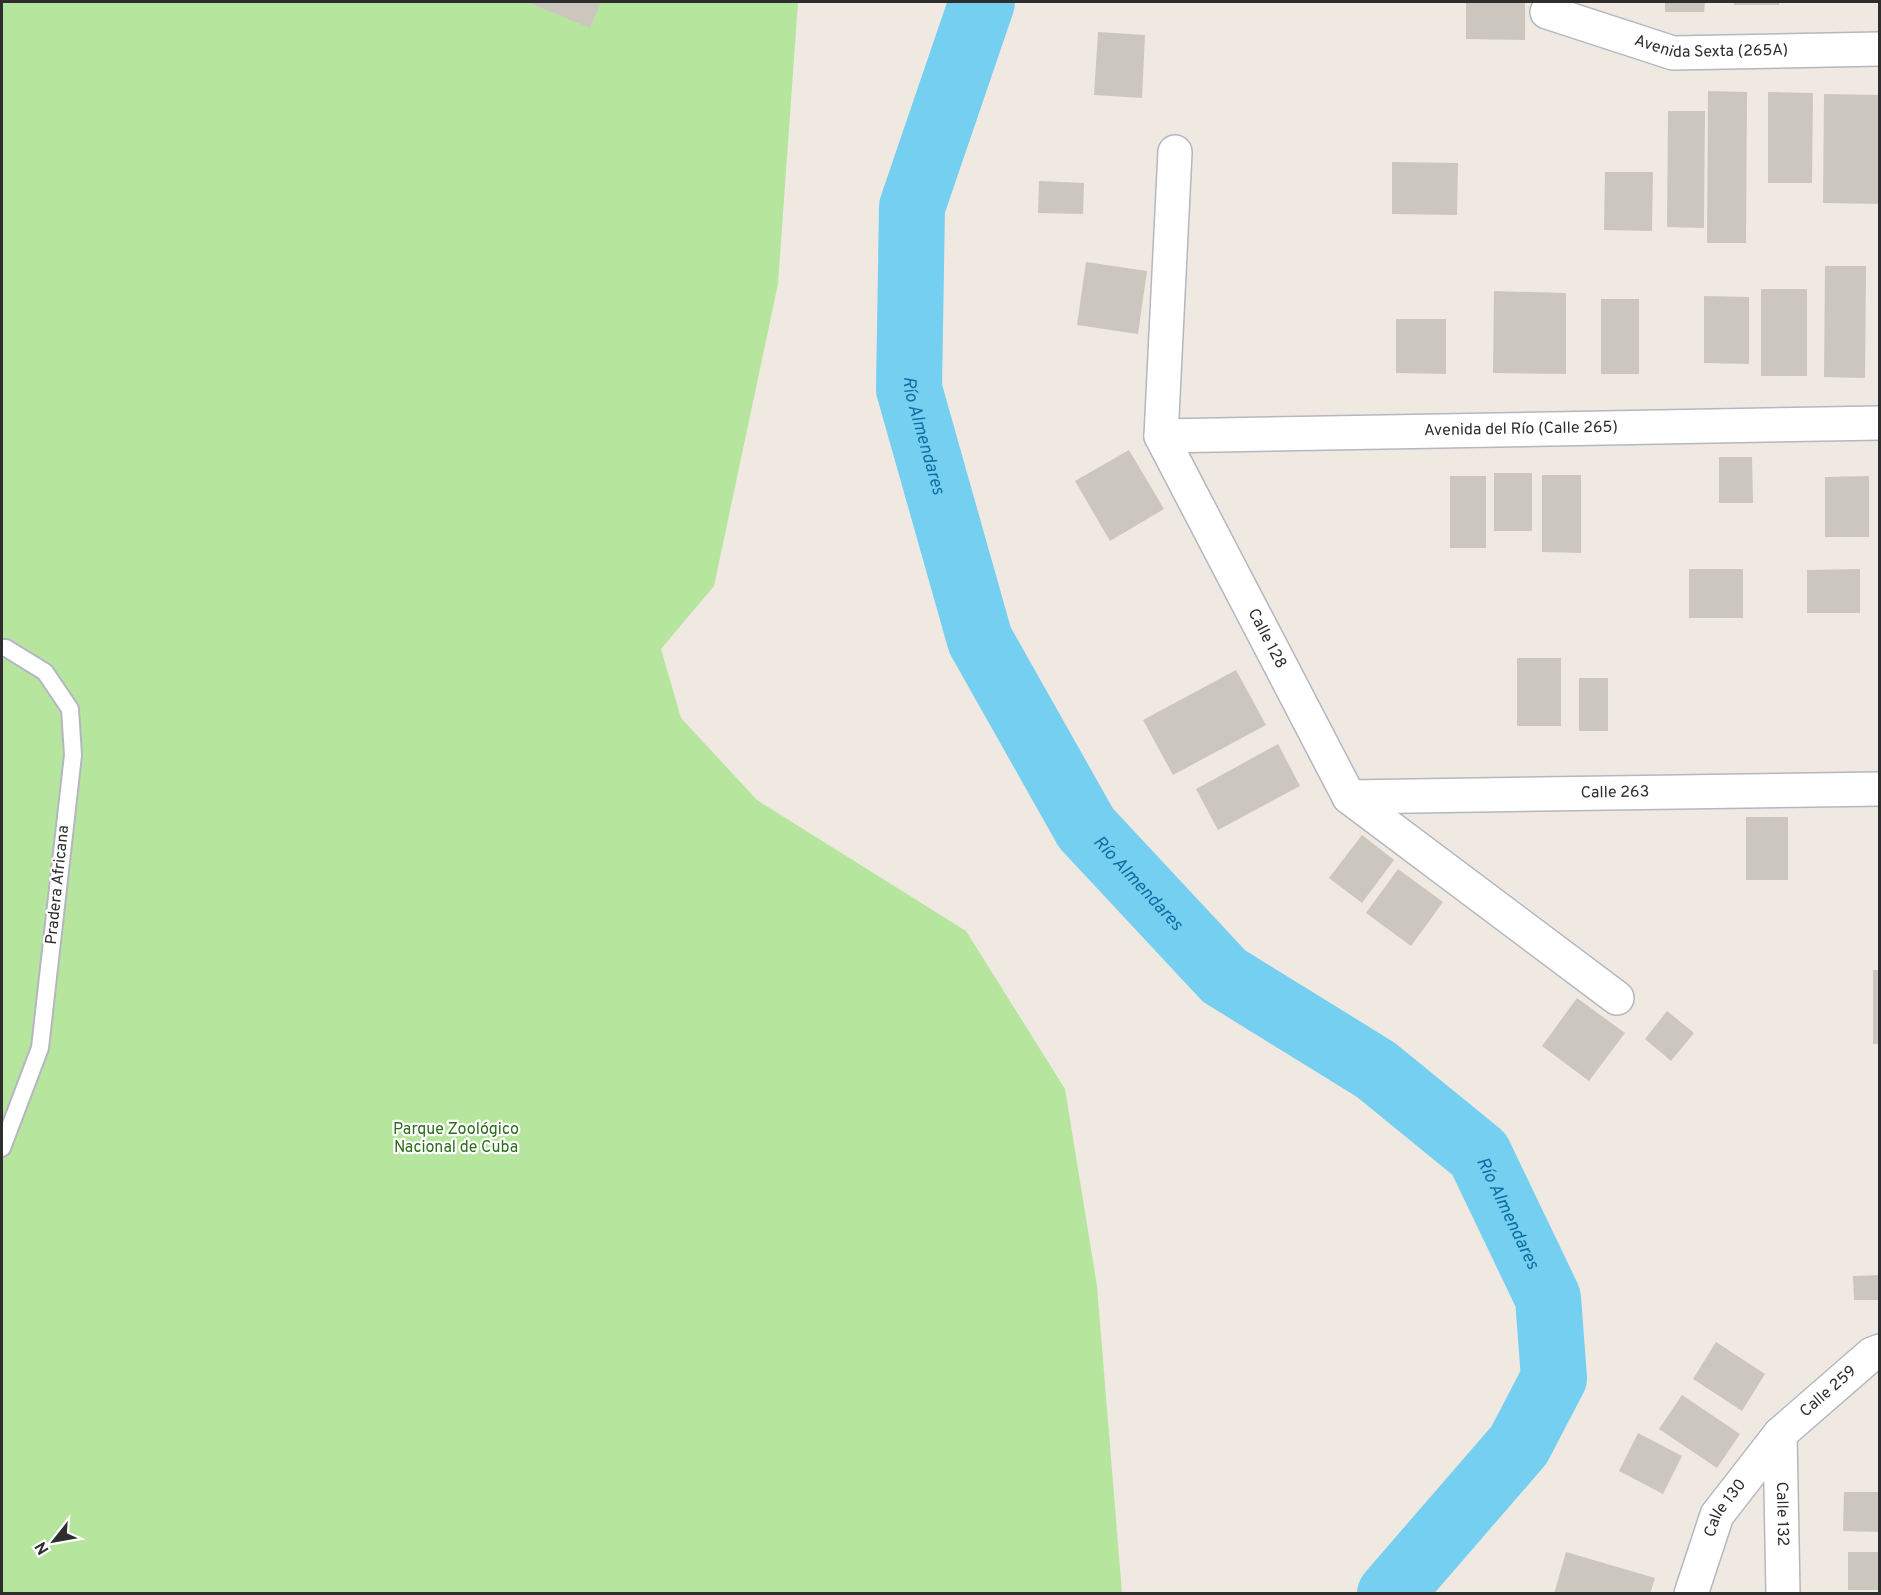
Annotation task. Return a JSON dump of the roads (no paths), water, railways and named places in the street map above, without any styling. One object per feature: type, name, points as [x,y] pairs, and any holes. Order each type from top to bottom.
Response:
[{"type":"street","name":"Avenida Sexta (265A)","points":[[1547,12],[1672,53],[1880,49]]},
{"type":"street","points":[[1161,436],[1175,152]]},
{"type":"street","name":"Avenida del Río (Calle 265)","points":[[1161,436],[1880,423]]},
{"type":"street","name":"Calle 128","points":[[1161,436],[1350,797],[1617,998]]},
{"type":"street","name":"Calle 263","points":[[1350,797],[1880,789]]},
{"type":"street","name":"Calle 259","points":[[1780,1434],[1872,1354],[1880,1351]]},
{"type":"street","name":"Calle 130","points":[[1691,1593],[1717,1515],[1780,1434]]},
{"type":"street","name":"Calle 132","points":[[1780,1434],[1782,1593]]},
{"type":"lane","name":"Pradera Africana","points":[[2,648],[6,648],[45,672],[70,709],[73,754],[40,1048],[2,1148]]},
{"type":"waterway","name":"Río Almendares","points":[[982,2],[912,207],[909,389],[980,640],[1086,828],[1224,976],[1376,1070],[1479,1154],[1548,1298],[1554,1378],[1519,1445],[1390,1594]]},
{"type":"park label","name":"Parque Zoológico Nacional de Cuba","points":[[456,1139]]}]
